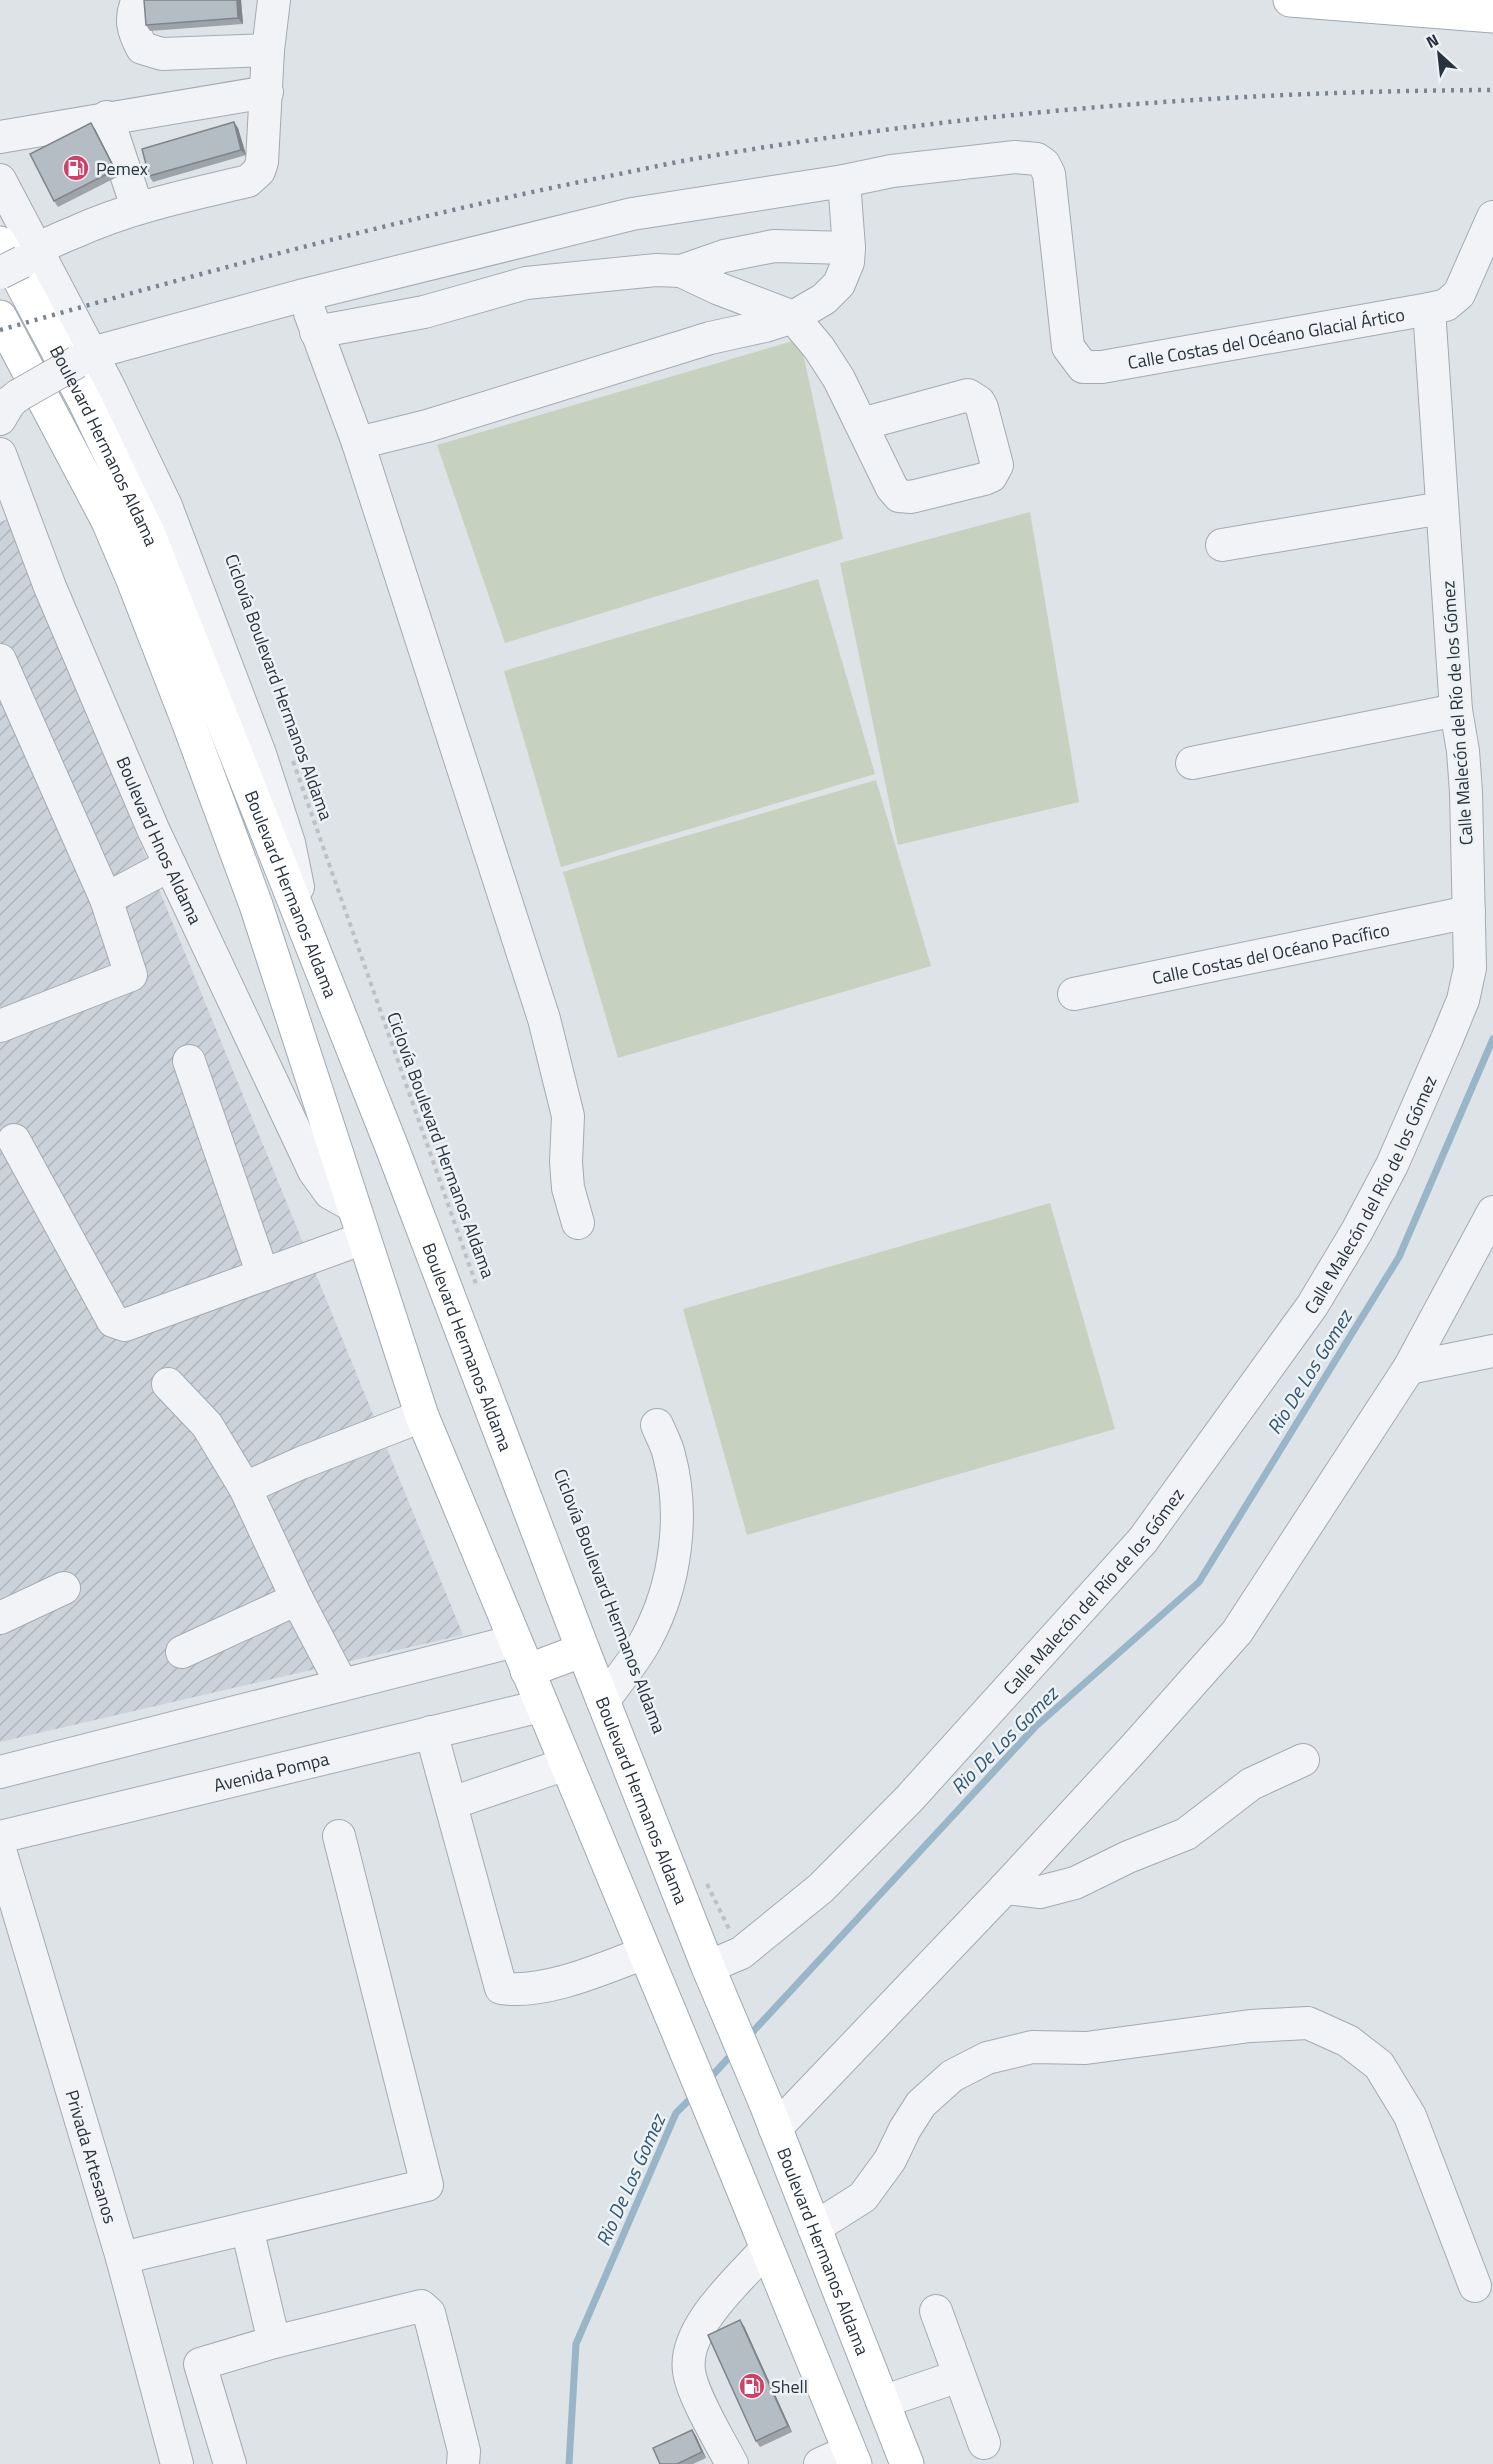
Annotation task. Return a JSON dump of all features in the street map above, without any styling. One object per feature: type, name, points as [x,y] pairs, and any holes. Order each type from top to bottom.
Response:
[{"type":"main road","points":[[1290,0],[1493,16]]},
{"type":"main road","name":"Boulevard Hermanos Aldama","points":[[15,256],[149,535],[308,934],[603,1702],[907,2464]]},
{"type":"main road","name":"Boulevard Hermanos Aldama","points":[[1,319],[108,521],[133,580],[256,905],[422,1416],[720,2133],[766,2249],[841,2460]]},
{"type":"main road","points":[[527,1671],[583,1650]]},
{"type":"street","points":[[138,0],[132,13],[134,33],[142,48],[162,54],[268,50]]},
{"type":"street","points":[[15,256],[137,207],[248,181],[254,177],[262,162],[268,50],[274,0]]},
{"type":"street","points":[[0,137],[107,117],[267,92]]},
{"type":"street","points":[[107,117],[137,207]]},
{"type":"street","name":"Calle Costas del Océano Glacial Ártico","points":[[844,181],[891,171],[1015,157],[1037,159],[1044,164],[1049,174],[1068,347],[1083,367],[1102,368],[1429,309]]},
{"type":"street","points":[[0,180],[15,256],[84,358],[166,506],[256,743],[289,843],[308,934]]},
{"type":"street","points":[[7,400],[84,358],[304,295],[632,214],[844,181],[848,262],[839,284],[824,299],[793,317],[710,338],[427,426],[358,442]]},
{"type":"street","points":[[1429,309],[1446,305],[1459,294],[1493,217]]},
{"type":"street","points":[[316,332],[424,312],[526,283],[656,270],[681,271],[724,256],[774,246],[849,248]]},
{"type":"street","points":[[681,271],[717,288],[793,317],[829,363],[862,424]]},
{"type":"street","points":[[304,295],[358,442],[544,1018],[568,1116],[566,1162],[568,1188],[578,1223]]},
{"type":"street","name":"Calle Malecón del Río de los Gómez","points":[[713,1979],[741,1953],[821,1888],[909,1799],[1143,1540],[1312,1306],[1357,1231],[1392,1165],[1459,1010],[1470,968],[1466,792],[1463,751],[1456,710],[1429,309]]},
{"type":"street","name":"Boulevard Hnos Aldama","points":[[0,455],[63,618],[170,866],[314,1172],[330,1193],[353,1206]]},
{"type":"street","points":[[1222,545],[1442,508]]},
{"type":"street","points":[[0,660],[106,898],[131,975],[0,1026]]},
{"type":"street","points":[[1192,763],[1456,710]]},
{"type":"street","points":[[106,898],[170,866]]},
{"type":"street","name":"Calle Costas del Océano Pacífico","points":[[1074,994],[1469,912]]},
{"type":"street","points":[[189,1062],[263,1275]]},
{"type":"street","points":[[14,1140],[113,1321],[125,1325],[364,1238]]},
{"type":"street","points":[[770,2117],[1005,1888],[1237,1632],[1409,1368],[1493,1212]]},
{"type":"street","points":[[1409,1368],[1493,1351]]},
{"type":"street","points":[[168,1384],[207,1425],[245,1488],[297,1599],[342,1685]]},
{"type":"street","points":[[245,1488],[300,1463],[422,1416]]},
{"type":"street","points":[[603,1702],[647,1638],[665,1592],[675,1552],[678,1505],[669,1454],[657,1425]]},
{"type":"street","points":[[0,1618],[64,1588]]},
{"type":"street","points":[[182,1652],[297,1599]]},
{"type":"street","points":[[0,1772],[515,1641]]},
{"type":"street","name":"Avenida Pompa","points":[[0,1837],[541,1706]]},
{"type":"street","points":[[431,1732],[501,1988],[528,1988],[562,1982],[644,1953]]},
{"type":"street","points":[[1005,1888],[1040,1892],[1075,1883],[1128,1857],[1186,1834],[1251,1784],[1303,1760]]},
{"type":"street","points":[[452,1803],[566,1764]]},
{"type":"street","points":[[122,2258],[427,2185],[339,1836]]},
{"type":"street","name":"Privada Artesanos","points":[[0,1850],[122,2258],[177,2464]]},
{"type":"street","points":[[814,2228],[863,2197],[890,2160],[905,2129],[921,2104],[952,2076],[987,2058],[1032,2047],[1086,2048],[1250,2026],[1308,2023],[1348,2041],[1378,2065],[1410,2116],[1475,2286]]},
{"type":"street","points":[[247,2228],[274,2342]]},
{"type":"street","points":[[732,2464],[701,2404],[689,2372],[690,2353],[703,2320],[766,2249]]},
{"type":"street","points":[[230,2464],[200,2364],[274,2342],[421,2307],[429,2313],[464,2451],[463,2464]]},
{"type":"street","points":[[936,2311],[984,2443]]},
{"type":"street","points":[[882,2402],[959,2376]]},
{"type":"path","name":"Ciclovía Boulevard Hermanos Aldama","points":[[291,756],[479,1292]]},
{"type":"path","points":[[706,1882],[741,1953]]},
{"type":"shaded area","points":[[8,519],[463,1635],[0,1742],[0,522]]},
{"type":"green space","points":[[800,339],[843,539],[505,643],[437,445]]},
{"type":"green space","points":[[1030,512],[1079,802],[898,845],[840,563]]},
{"type":"green space","points":[[818,579],[875,774],[561,867],[504,671]]},
{"type":"green space","points":[[876,780],[931,966],[618,1058],[563,872]]},
{"type":"green space","points":[[1050,1203],[1115,1429],[747,1535],[683,1309]]},
{"type":"building","points":[[144,0],[237,0],[238,18],[146,25]]},
{"type":"building","name":"Pemex","points":[[234,122],[241,150],[149,176],[142,149]]},
{"type":"building","name":"Pemex","points":[[91,123],[115,170],[54,201],[30,154]]},
{"type":"building","name":"Shell","points":[[740,2320],[788,2426],[756,2441],[708,2335]]},
{"type":"building","points":[[692,2430],[702,2452],[677,2464],[660,2464],[653,2448]]},
{"type":"waterway","name":"Rio De Los Gomez","points":[[748,2037],[1035,1727],[1199,1582],[1399,1257],[1493,1039]]},
{"type":"waterway","name":"Rio De Los Gomez","points":[[709,2079],[734,2052]]},
{"type":"waterway","name":"Rio De Los Gomez","points":[[569,2464],[576,2344],[676,2113],[693,2096]]},
{"type":"railway","points":[[0,330],[373,229],[523,194],[711,156],[906,127],[1100,107],[1296,95],[1493,90]]},
{"type":"place","name":"Pemex","points":[[76,168]]},
{"type":"place","name":"Shell","points":[[752,2386]]}]
